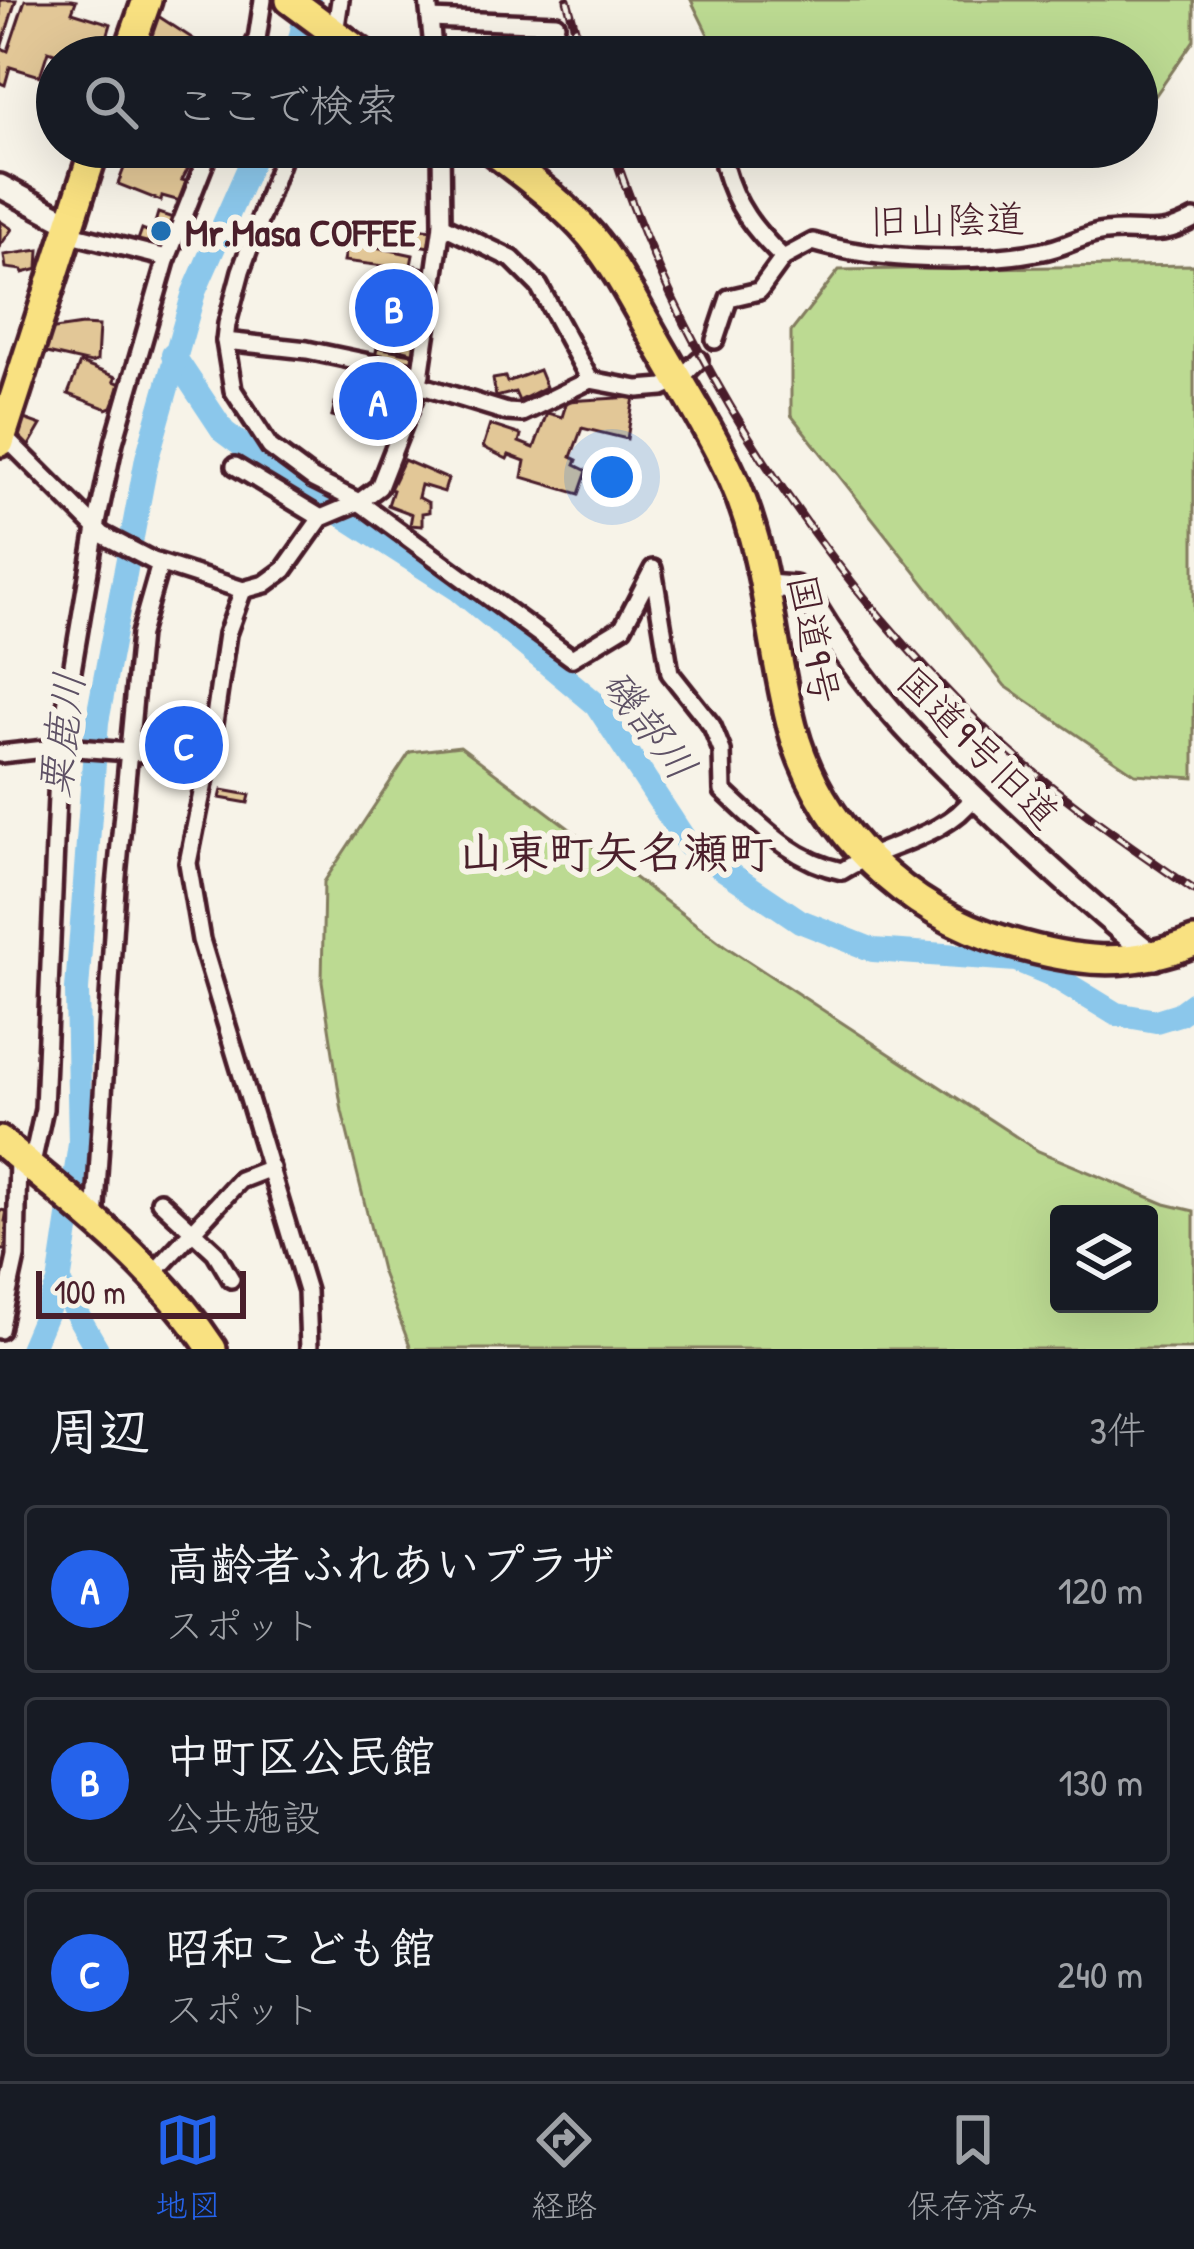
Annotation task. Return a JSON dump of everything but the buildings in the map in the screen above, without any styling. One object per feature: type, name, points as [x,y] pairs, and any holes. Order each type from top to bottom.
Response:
[{"type":"highway","points":[[134,36],[147,0]]},
{"type":"highway","points":[[290,0],[326,36]]},
{"type":"highway","points":[[1,436],[88,168]]},
{"type":"highway","name":"国道9号","points":[[515,168],[589,234],[689,370],[751,523],[793,729],[822,796],[865,856],[934,910],[988,936],[1062,957],[1099,961],[1155,958],[1194,942]]},
{"type":"highway","points":[[22,1160],[153,1274],[212,1349]]},
{"type":"street","points":[[256,36],[263,0]]},
{"type":"street","points":[[330,36],[340,0]]},
{"type":"street","points":[[428,0],[432,36]]},
{"type":"street","points":[[430,19],[556,24]]},
{"type":"street","points":[[0,1330],[16,1257],[22,1160],[44,1109],[61,747],[114,442],[167,259],[203,168]]},
{"type":"street","points":[[278,168],[241,271],[225,341],[233,390],[270,447],[314,479],[359,502],[572,658],[623,627],[653,569],[670,673],[712,726],[722,751],[723,791],[785,848],[824,868],[842,871],[865,856],[959,818],[974,797]]},
{"type":"street","points":[[1,436],[99,531],[156,562],[243,590],[265,584],[284,570],[322,518],[379,488],[420,379],[442,225],[441,168]]},
{"type":"street","points":[[715,340],[729,298],[759,291],[783,258],[752,228],[731,195],[724,168]]},
{"type":"street","points":[[0,186],[69,228],[167,259]]},
{"type":"street","name":"旧山陰道","points":[[783,258],[813,242],[850,254],[927,259],[1044,251],[1102,232],[1169,233],[1194,219]]},
{"type":"street","points":[[442,225],[512,259],[539,286],[590,380]]},
{"type":"street","points":[[225,341],[307,350],[420,379],[507,412],[522,413],[590,380],[662,387],[689,370]]},
{"type":"street","points":[[235,466],[322,518]]},
{"type":"street","points":[[93,1220],[127,751],[140,634],[156,562]]},
{"type":"street","name":"国道9号旧道","points":[[767,586],[795,588],[807,595],[865,684],[920,746],[1093,908],[1155,958]]},
{"type":"street","points":[[243,590],[227,634],[188,862],[201,940],[307,1291],[309,1349]]},
{"type":"street","points":[[0,754],[61,747],[209,758]]},
{"type":"street","points":[[153,1274],[240,1180],[271,1168]]},
{"type":"street","points":[[160,1201],[215,1252],[232,1279]]},
{"type":"green space","points":[[691,0],[1194,0],[1194,40],[1158,92],[1158,36],[709,36]]},
{"type":"green space","points":[[1194,265],[1194,778],[1135,774],[1005,686],[791,415],[791,332],[839,270]]},
{"type":"green space","points":[[460,746],[725,946],[1038,1151],[1165,1204],[1194,1211],[1194,1349],[411,1349],[381,1270],[342,1111],[322,982],[324,882],[410,752]]},
{"type":"waterway","name":"粟鹿川","points":[[301,36],[309,0]]},
{"type":"waterway","name":"粟鹿川","points":[[31,1349],[59,1283],[80,1144],[77,990],[97,722],[147,458],[194,292],[249,168]]},
{"type":"waterway","name":"磯部川","points":[[173,355],[224,432],[293,483],[459,590],[596,704],[689,846],[800,921],[873,950],[1016,960],[1052,975],[1116,1014],[1156,1021],[1194,1003]]},
{"type":"waterway","points":[[59,1283],[97,1349]]},
{"type":"railway","points":[[567,0],[577,36]]},
{"type":"railway","points":[[620,168],[677,308],[718,385],[763,460],[866,600],[1008,750],[1194,890]]},
{"type":"place","name":"Mr.Masa COFFEE","points":[[161,231]]},
{"type":"place","name":"中町区公民館","points":[[394,308]]},
{"type":"place","name":"高齢者ふれあいプラザ","points":[[378,401]]},
{"type":"place","name":"昭和こども館","points":[[184,745]]},
{"type":"district","name":"山東町矢名瀬町","points":[[616,851]]}]
